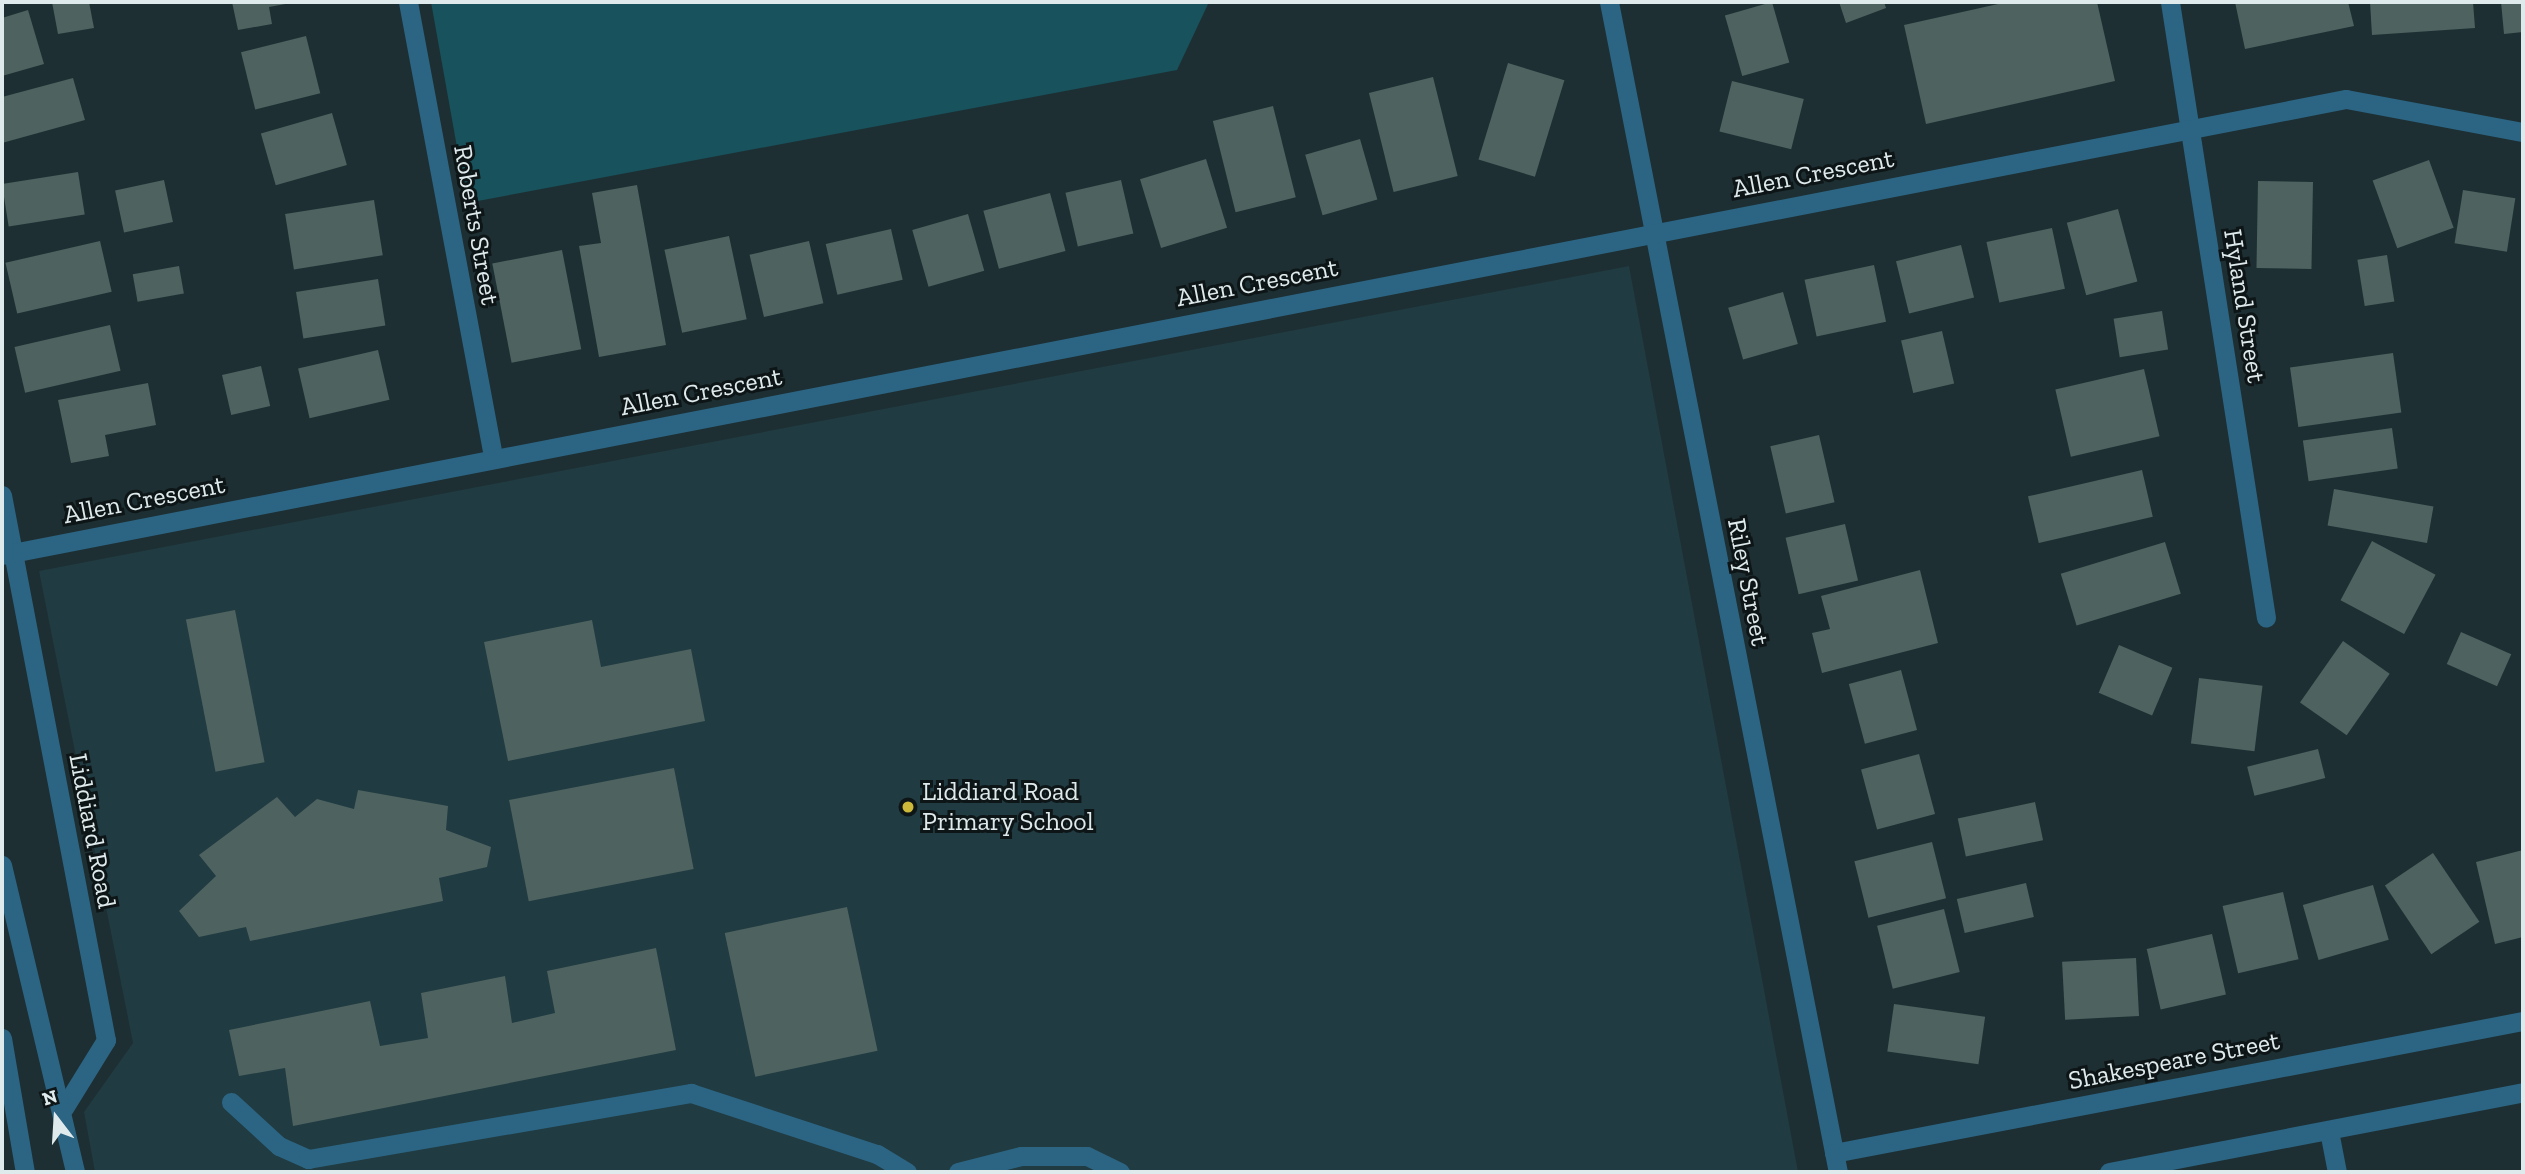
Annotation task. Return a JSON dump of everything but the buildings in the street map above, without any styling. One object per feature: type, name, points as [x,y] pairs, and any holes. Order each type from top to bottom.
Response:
[{"type":"street","name":"Roberts Street","points":[[408,2],[493,458]]},
{"type":"street","name":"Riley Street","points":[[1609,2],[1652,233],[1838,1172]]},
{"type":"street","name":"Hyland Street","points":[[2170,2],[2266,618]]},
{"type":"street","name":"Allen Crescent","points":[[7,553],[2189,126],[2346,99],[2523,132]]},
{"type":"street","name":"Liddiard Road","points":[[2,495],[7,553],[106,1040],[64,1108]]},
{"type":"street","points":[[2,865],[64,1108],[75,1172]]},
{"type":"street","name":"Shakespeare Street","points":[[1834,1153],[2523,1021]]},
{"type":"street","points":[[2,1038],[25,1172]]},
{"type":"street","points":[[2109,1172],[2523,1092]]},
{"type":"street","points":[[231,1102],[279,1146],[307,1159],[691,1093],[877,1154],[907,1172]]},
{"type":"street","points":[[2329,1131],[2337,1172]]},
{"type":"street","points":[[958,1172],[1021,1156],[1087,1156],[1120,1172]]},
{"type":"shaded area","points":[[431,2],[1209,2],[1177,70],[467,203]]},
{"type":"shaded area","name":"Liddiard Road Primary School","points":[[1629,266],[1798,1172],[95,1172],[84,1112],[133,1043],[39,571]]},
{"type":"place","name":"Liddiard Road Primary School","points":[[908,807]]}]
